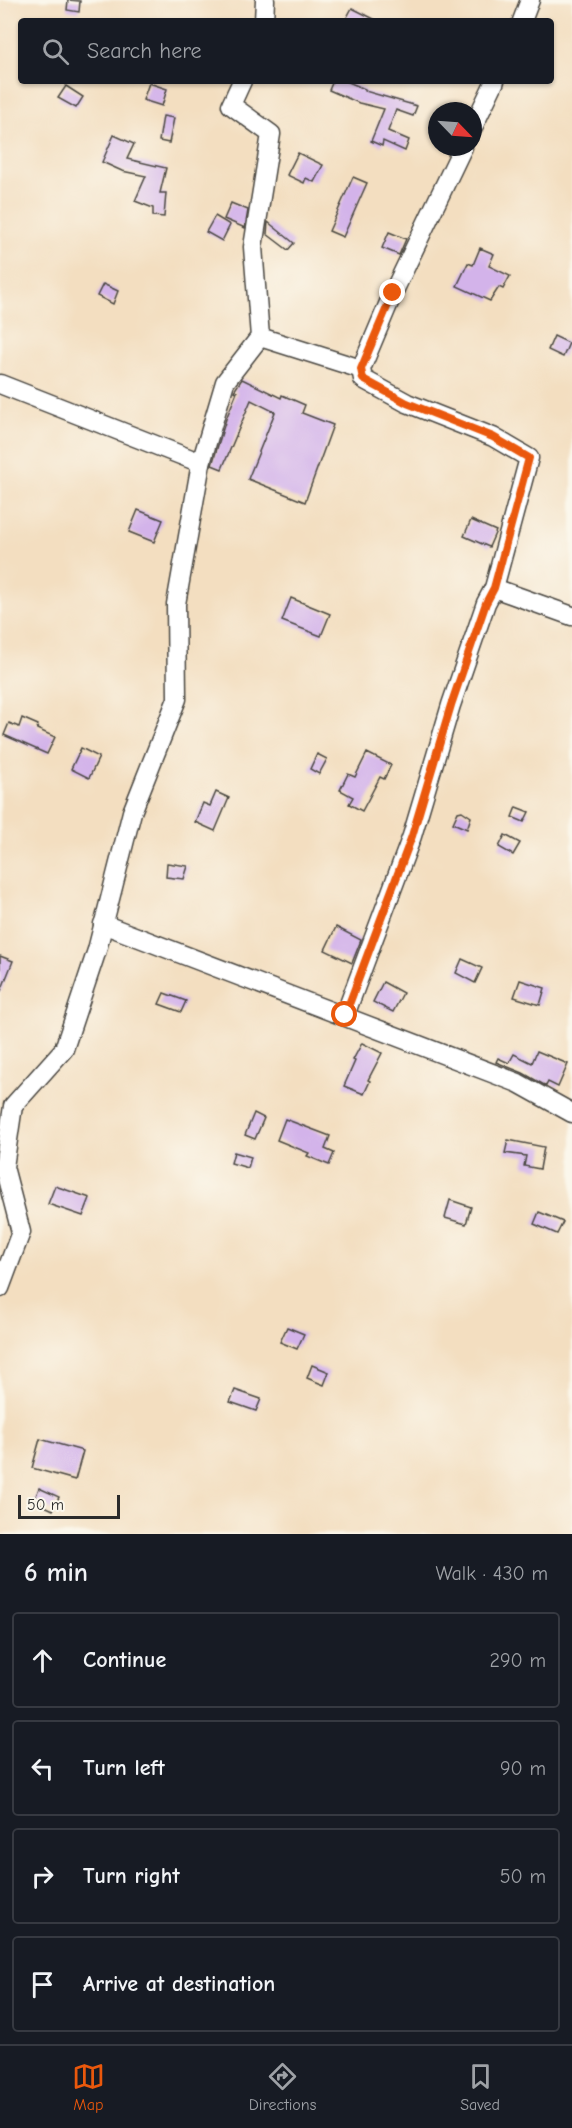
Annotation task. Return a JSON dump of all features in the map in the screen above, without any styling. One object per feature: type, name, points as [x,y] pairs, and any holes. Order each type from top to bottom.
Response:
[{"type":"street","points":[[264,18],[265,0]]},
{"type":"street","points":[[523,18],[530,0]]},
{"type":"street","points":[[0,1288],[21,1232],[4,1167],[13,1106],[64,1049],[104,924],[132,812],[177,699],[176,604],[201,463],[225,382],[260,337],[254,247],[271,134],[231,105],[241,84]]},
{"type":"street","points":[[482,108],[494,84]]},
{"type":"street","points":[[345,1015],[412,836],[451,705],[486,603],[494,588],[529,458],[493,437],[407,403],[363,379],[361,369],[393,293],[459,156]]},
{"type":"street","points":[[260,337],[361,369]]},
{"type":"street","points":[[0,384],[201,463]]},
{"type":"street","points":[[494,588],[572,616]]},
{"type":"street","points":[[104,924],[518,1083],[572,1113]]},
{"type":"building","points":[[68,0],[80,1],[79,12],[67,10]]},
{"type":"building","points":[[352,8],[372,18],[347,18]]},
{"type":"building","points":[[149,84],[167,89],[162,106],[143,100]]},
{"type":"building","points":[[332,84],[353,84],[365,91],[417,106],[413,116],[396,110],[388,131],[409,140],[405,151],[383,141],[382,146],[371,141],[384,109],[359,103],[329,90]]},
{"type":"building","points":[[66,86],[83,97],[76,108],[58,98]]},
{"type":"building","points":[[163,116],[174,118],[169,143],[159,141]]},
{"type":"building","points":[[114,135],[134,144],[127,159],[166,168],[160,193],[166,193],[164,217],[153,216],[153,208],[135,201],[146,176],[122,171],[102,162]]},
{"type":"building","points":[[298,153],[323,165],[314,182],[306,178],[304,183],[287,175]]},
{"type":"building","points":[[353,177],[367,183],[343,237],[329,231]]},
{"type":"building","points":[[231,203],[248,210],[245,228],[224,219]]},
{"type":"building","points":[[215,216],[230,225],[222,241],[206,232]]},
{"type":"building","points":[[268,222],[294,243],[288,250],[267,234]]},
{"type":"building","points":[[389,232],[406,239],[399,255],[382,248]]},
{"type":"building","points":[[480,248],[494,254],[489,266],[510,276],[503,289],[499,287],[490,301],[457,286],[468,263],[473,265]]},
{"type":"building","points":[[103,284],[118,291],[113,304],[97,296]]},
{"type":"building","points":[[554,336],[569,343],[563,357],[548,350]]},
{"type":"building","points":[[242,379],[281,398],[282,395],[305,405],[302,413],[333,425],[305,502],[248,479],[275,412],[251,400],[222,469],[212,465],[237,392],[234,391]]},
{"type":"building","points":[[138,510],[163,520],[154,542],[129,532]]},
{"type":"building","points":[[471,520],[496,531],[489,547],[464,536]]},
{"type":"building","points":[[291,598],[330,614],[321,636],[282,621]]},
{"type":"building","points":[[22,718],[38,725],[37,729],[55,737],[47,754],[4,735],[9,723],[19,727]]},
{"type":"building","points":[[81,748],[99,757],[89,778],[71,769]]},
{"type":"building","points":[[367,753],[391,765],[384,779],[380,777],[362,811],[349,804],[353,797],[340,790],[348,774],[355,777]]},
{"type":"building","points":[[317,754],[327,759],[319,774],[310,769]]},
{"type":"building","points":[[216,792],[229,798],[215,831],[195,822],[203,803],[210,806]]},
{"type":"building","points":[[516,807],[529,812],[524,822],[512,817]]},
{"type":"building","points":[[462,811],[471,817],[467,829],[453,823],[458,812]]},
{"type":"building","points":[[505,835],[520,843],[513,855],[499,847]]},
{"type":"building","points":[[167,863],[188,866],[184,879],[166,877]]},
{"type":"building","points":[[336,927],[361,940],[352,963],[325,950]]},
{"type":"building","points":[[0,956],[13,961],[1,991],[0,991]]},
{"type":"building","points":[[462,959],[482,968],[475,983],[456,973]]},
{"type":"building","points":[[520,980],[545,988],[540,1005],[514,997]]},
{"type":"building","points":[[383,982],[403,993],[393,1012],[373,1002]]},
{"type":"building","points":[[164,993],[186,1001],[181,1012],[159,1004]]},
{"type":"building","points":[[362,1043],[382,1053],[368,1080],[370,1081],[364,1094],[344,1086]]},
{"type":"building","points":[[537,1051],[568,1064],[558,1087],[548,1082],[546,1086],[496,1062],[498,1058],[509,1063],[514,1054],[532,1063]]},
{"type":"building","points":[[254,1113],[264,1118],[255,1139],[245,1135]]},
{"type":"building","points":[[285,1119],[330,1136],[325,1149],[334,1153],[329,1165],[307,1156],[309,1153],[277,1140]]},
{"type":"building","points":[[508,1140],[544,1147],[540,1169],[524,1166],[526,1156],[505,1153]]},
{"type":"building","points":[[234,1152],[251,1157],[248,1168],[231,1163]]},
{"type":"building","points":[[55,1186],[90,1198],[83,1216],[48,1204]]},
{"type":"building","points":[[450,1200],[471,1207],[466,1224],[445,1218]]},
{"type":"building","points":[[539,1212],[563,1222],[557,1234],[534,1224]]},
{"type":"building","points":[[287,1327],[304,1334],[297,1349],[280,1342]]},
{"type":"building","points":[[312,1365],[329,1372],[324,1385],[307,1378]]},
{"type":"building","points":[[235,1390],[261,1399],[256,1411],[230,1402]]},
{"type":"building","points":[[40,1439],[83,1451],[75,1480],[32,1468]]},
{"type":"building","points":[[39,1488],[59,1497],[53,1510],[34,1501]]},
{"type":"route","points":[[345,1015],[412,836],[451,705],[486,603],[494,588],[529,458],[493,437],[407,403],[363,379],[361,369],[393,293]]}]
